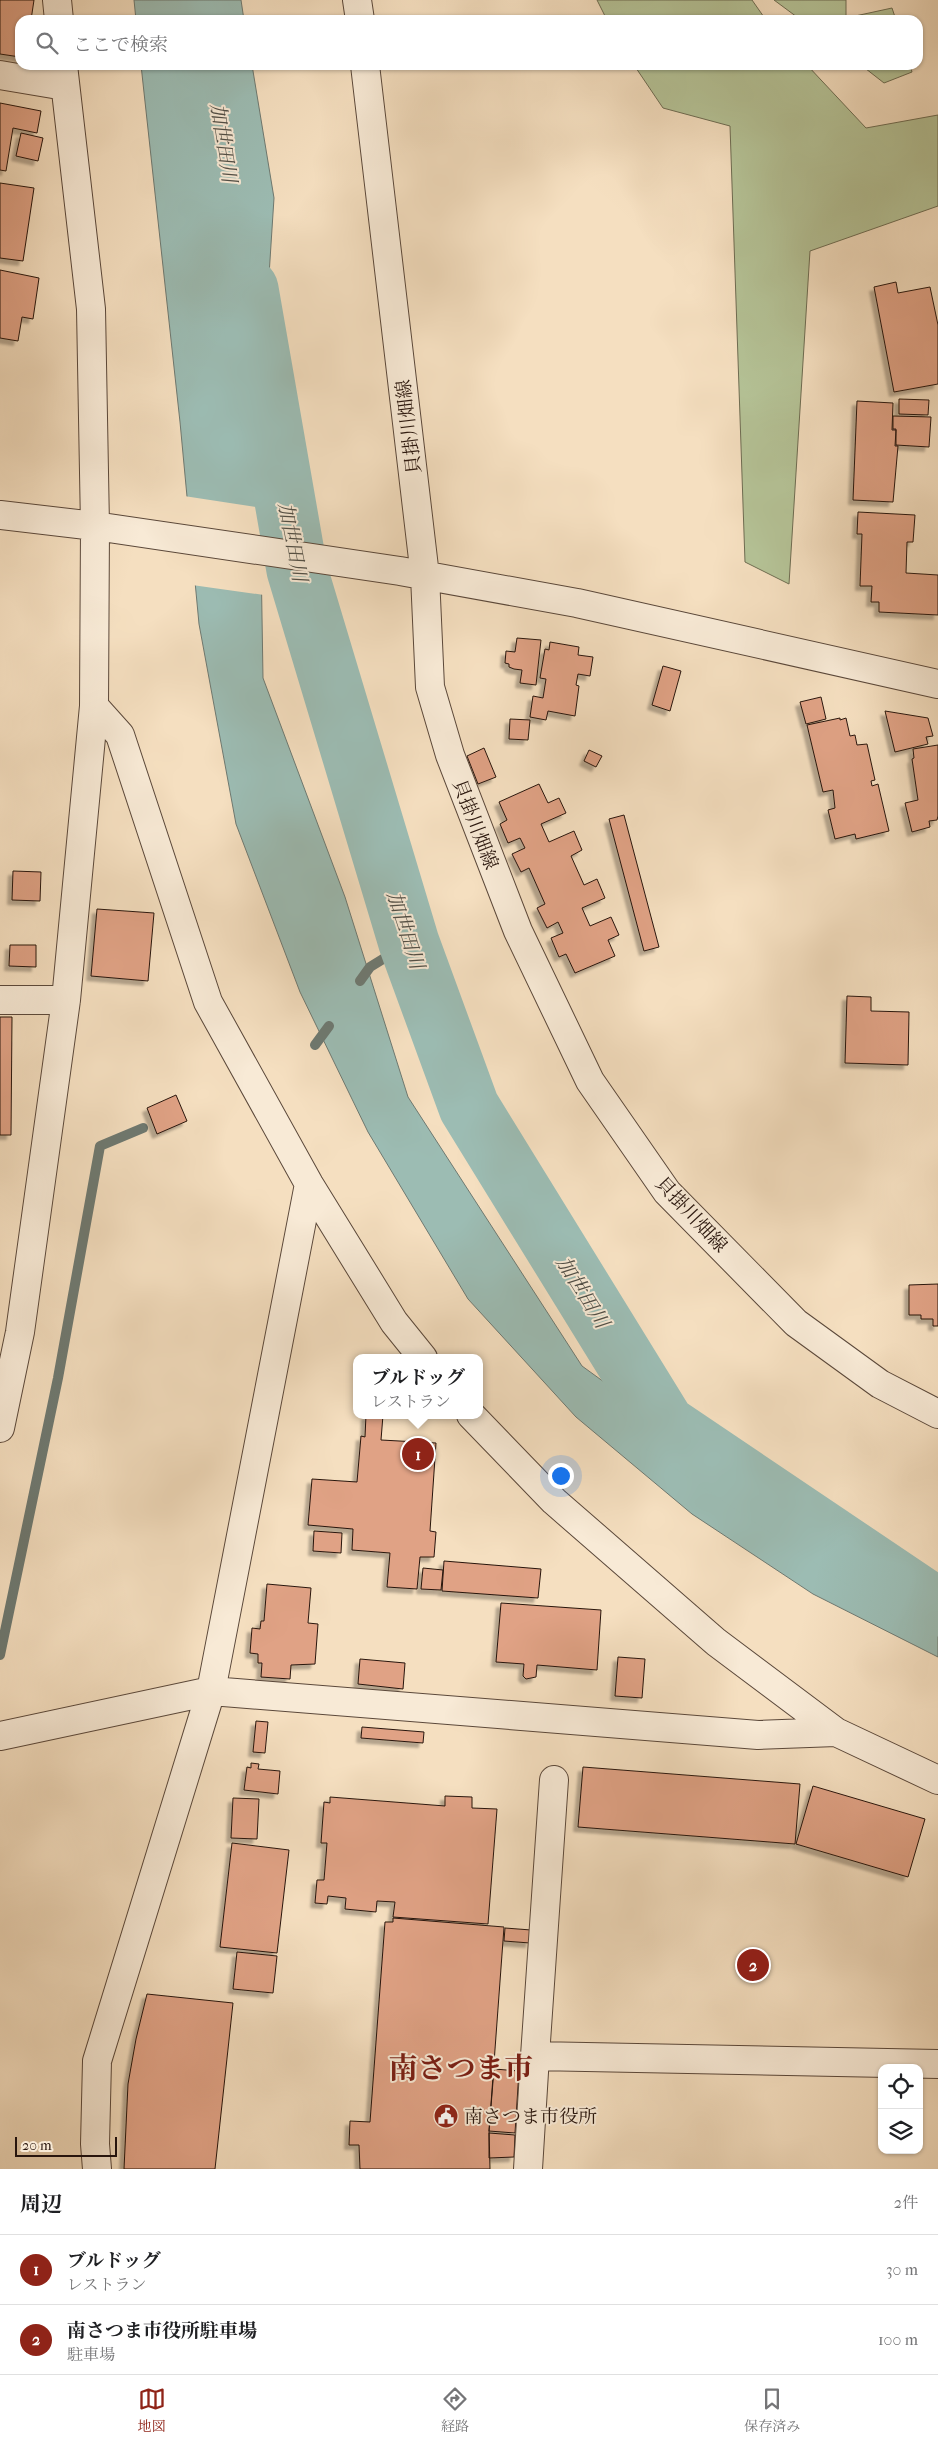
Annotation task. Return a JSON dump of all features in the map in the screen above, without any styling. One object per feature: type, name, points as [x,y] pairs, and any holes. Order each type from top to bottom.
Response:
[{"type":"street","points":[[57,0],[58,15]]},
{"type":"street","points":[[357,0],[359,15]]},
{"type":"street","name":"貝掛川畑線","points":[[365,70],[412,573],[430,687],[450,755],[518,931],[590,1081],[667,1192],[796,1323],[880,1384],[938,1414]]},
{"type":"street","points":[[0,74],[64,76],[91,309],[96,526],[94,706],[66,1000],[10,1333],[0,1428]]},
{"type":"street","points":[[0,515],[96,526],[412,573],[577,603],[938,684]]},
{"type":"street","points":[[94,706],[120,735],[208,1002],[309,1184],[394,1322],[420,1354]]},
{"type":"street","points":[[0,1000],[66,1000]]},
{"type":"street","points":[[97,2169],[95,2144],[97,2061],[211,1691],[309,1184]]},
{"type":"street","points":[[475,1419],[554,1501],[716,1642],[836,1732],[938,1780]]},
{"type":"street","points":[[3,1736],[211,1691],[758,1735],[836,1732]]},
{"type":"street","points":[[528,2169],[554,1780]]},
{"type":"street","points":[[535,2056],[938,2064]]},
{"type":"green space","points":[[597,0],[752,0],[762,15],[604,15]]},
{"type":"green space","points":[[774,0],[846,0],[846,15],[794,15]]},
{"type":"green space","points":[[892,8],[894,15],[860,15]]},
{"type":"green space","points":[[637,70],[812,70],[866,128],[938,115],[938,206],[810,251],[789,584],[745,562],[730,126],[663,108]]},
{"type":"green space","points":[[867,70],[911,70],[912,72],[884,83]]},
{"type":"water","points":[[134,0],[241,0],[243,15],[136,15]]},
{"type":"water","points":[[142,70],[253,70],[274,198],[259,431],[263,678],[345,897],[408,1097],[582,1366],[804,1527],[938,1596],[938,1657],[813,1594],[692,1514],[576,1417],[468,1299],[368,1132],[300,992],[236,824],[199,624],[180,422]]},
{"type":"pier","points":[[184,496],[263,508],[264,595],[192,585]]},
{"type":"building","points":[[0,0],[34,0],[32,15],[15,15],[15,56],[0,54]]},
{"type":"building","points":[[0,103],[41,111],[37,133],[13,128],[6,171],[0,170]]},
{"type":"building","points":[[21,133],[43,138],[38,161],[16,156]]},
{"type":"building","points":[[0,183],[34,188],[23,261],[0,258]]},
{"type":"building","points":[[0,270],[39,278],[33,319],[22,317],[18,341],[0,338]]},
{"type":"building","points":[[896,282],[898,293],[930,287],[938,325],[938,384],[894,392],[874,287]]},
{"type":"building","points":[[899,399],[929,400],[928,415],[899,414]]},
{"type":"building","points":[[857,401],[893,403],[892,430],[896,430],[895,446],[898,446],[893,502],[853,500]]},
{"type":"building","points":[[893,416],[931,417],[929,447],[896,445],[896,429],[893,429]]},
{"type":"building","points":[[858,512],[915,515],[913,542],[907,542],[906,573],[938,575],[938,615],[879,612],[879,602],[871,602],[872,586],[860,586],[862,534],[857,534]]},
{"type":"building","points":[[517,638],[541,640],[536,685],[520,683],[522,670],[509,667],[509,664],[505,663],[506,651],[515,652]]},
{"type":"building","points":[[550,642],[579,647],[578,655],[593,657],[590,676],[578,674],[576,685],[579,686],[575,716],[548,711],[546,720],[530,717],[533,696],[543,698],[546,679],[540,678],[545,649],[549,650]]},
{"type":"building","points":[[663,666],[681,671],[670,711],[652,705]]},
{"type":"building","points":[[821,697],[826,719],[806,724],[800,702]]},
{"type":"building","points":[[885,711],[928,718],[933,736],[926,737],[928,744],[895,752]]},
{"type":"building","points":[[840,718],[840,720],[846,718],[850,736],[855,735],[857,745],[867,744],[875,780],[871,781],[872,786],[878,784],[889,831],[856,839],[855,834],[835,839],[828,810],[835,808],[833,790],[823,792],[807,725]]},
{"type":"building","points":[[510,719],[530,720],[528,740],[509,739]]},
{"type":"building","points":[[938,745],[937,820],[929,821],[930,827],[912,832],[905,803],[918,800],[912,759],[914,758],[913,749]]},
{"type":"building","points":[[484,748],[496,777],[478,784],[467,756]]},
{"type":"building","points":[[589,750],[602,756],[596,767],[584,761]]},
{"type":"building","points":[[539,784],[548,803],[559,798],[566,813],[541,824],[549,842],[574,831],[582,850],[571,856],[584,885],[597,879],[605,898],[582,908],[590,926],[611,917],[619,935],[608,940],[615,956],[575,973],[566,954],[559,957],[551,938],[563,933],[558,922],[547,928],[537,908],[545,904],[529,868],[521,872],[512,854],[525,848],[520,838],[508,843],[500,824],[507,820],[499,802]]},
{"type":"building","points":[[624,815],[659,947],[644,951],[609,819]]},
{"type":"building","points":[[13,871],[41,872],[40,901],[12,900]]},
{"type":"building","points":[[97,909],[154,913],[148,981],[91,976]]},
{"type":"building","points":[[10,945],[36,945],[36,967],[9,966]]},
{"type":"building","points":[[847,996],[871,997],[871,1011],[909,1012],[908,1065],[845,1063]]},
{"type":"building","points":[[0,1017],[12,1017],[11,1135],[0,1135]]},
{"type":"building","points":[[176,1095],[187,1121],[157,1134],[147,1108]]},
{"type":"building","points":[[938,1284],[938,1326],[933,1326],[933,1319],[921,1319],[921,1315],[909,1315],[909,1285]]},
{"type":"building","points":[[366,1419],[383,1419],[381,1440],[436,1443],[430,1531],[436,1532],[434,1557],[420,1557],[417,1589],[387,1587],[390,1553],[352,1550],[353,1529],[308,1525],[312,1479],[357,1482],[361,1436],[365,1437]]},
{"type":"building","points":[[314,1531],[342,1533],[341,1553],[313,1551]]},
{"type":"building","points":[[444,1561],[541,1569],[538,1598],[442,1591]]},
{"type":"building","points":[[423,1568],[443,1570],[441,1590],[421,1589]]},
{"type":"building","points":[[267,1584],[311,1588],[308,1623],[318,1624],[315,1664],[291,1665],[290,1679],[261,1677],[262,1663],[258,1663],[258,1654],[250,1653],[252,1628],[260,1629],[261,1621],[264,1621]]},
{"type":"building","points":[[501,1603],[601,1610],[597,1670],[537,1665],[536,1677],[526,1679],[523,1676],[524,1664],[496,1662]]},
{"type":"building","points":[[618,1657],[645,1659],[642,1698],[615,1696]]},
{"type":"building","points":[[360,1659],[405,1663],[403,1689],[358,1684]]},
{"type":"building","points":[[256,1721],[268,1722],[265,1753],[253,1752]]},
{"type":"building","points":[[362,1727],[424,1732],[423,1743],[361,1738]]},
{"type":"building","points":[[251,1763],[259,1764],[258,1769],[280,1771],[278,1794],[244,1790],[247,1767],[251,1768]]},
{"type":"building","points":[[583,1767],[800,1784],[795,1844],[578,1827]]},
{"type":"building","points":[[813,1786],[925,1819],[908,1877],[796,1844]]},
{"type":"building","points":[[445,1796],[472,1797],[472,1808],[497,1809],[488,1924],[393,1917],[395,1902],[377,1901],[376,1912],[345,1909],[346,1898],[328,1896],[327,1904],[315,1903],[317,1880],[324,1880],[327,1843],[321,1843],[324,1802],[330,1803],[330,1797],[445,1806]]},
{"type":"building","points":[[233,1798],[259,1799],[257,1839],[231,1838]]},
{"type":"building","points":[[232,1843],[289,1850],[277,1953],[220,1947]]},
{"type":"building","points":[[393,1918],[504,1927],[489,2131],[490,2169],[360,2169],[359,2145],[349,2145],[350,2121],[370,2122],[385,1922],[393,1922]]},
{"type":"building","points":[[505,1928],[531,1930],[530,1943],[504,1941]]},
{"type":"building","points":[[237,1952],[277,1956],[273,1993],[233,1989]]},
{"type":"building","points":[[147,1994],[233,2003],[215,2169],[124,2169],[128,2084]]},
{"type":"building","name":"南さつま市役所","points":[[494,2069],[519,2071],[515,2133],[489,2131]]},
{"type":"building","name":"南さつま市役所","points":[[489,2133],[515,2135],[514,2157],[489,2158]]},
{"type":"waterway","name":"加世田川","points":[[248,289],[297,570],[409,943],[469,1107],[665,1425],[923,1599],[938,1606]]},
{"type":"waterway","points":[[360,981],[370,967],[409,943]]},
{"type":"waterway","points":[[315,1045],[329,1026]]},
{"type":"waterway","points":[[0,1655],[58,1378],[100,1146],[143,1128]]},
{"type":"place","name":"ブルドッグ","points":[[418,1454]]},
{"type":"place","name":"南さつま市役所駐車場","points":[[753,1965]]},
{"type":"place","name":"南さつま市役所","points":[[446,2116]]},
{"type":"district","name":"南さつま市","points":[[461,2068]]}]
